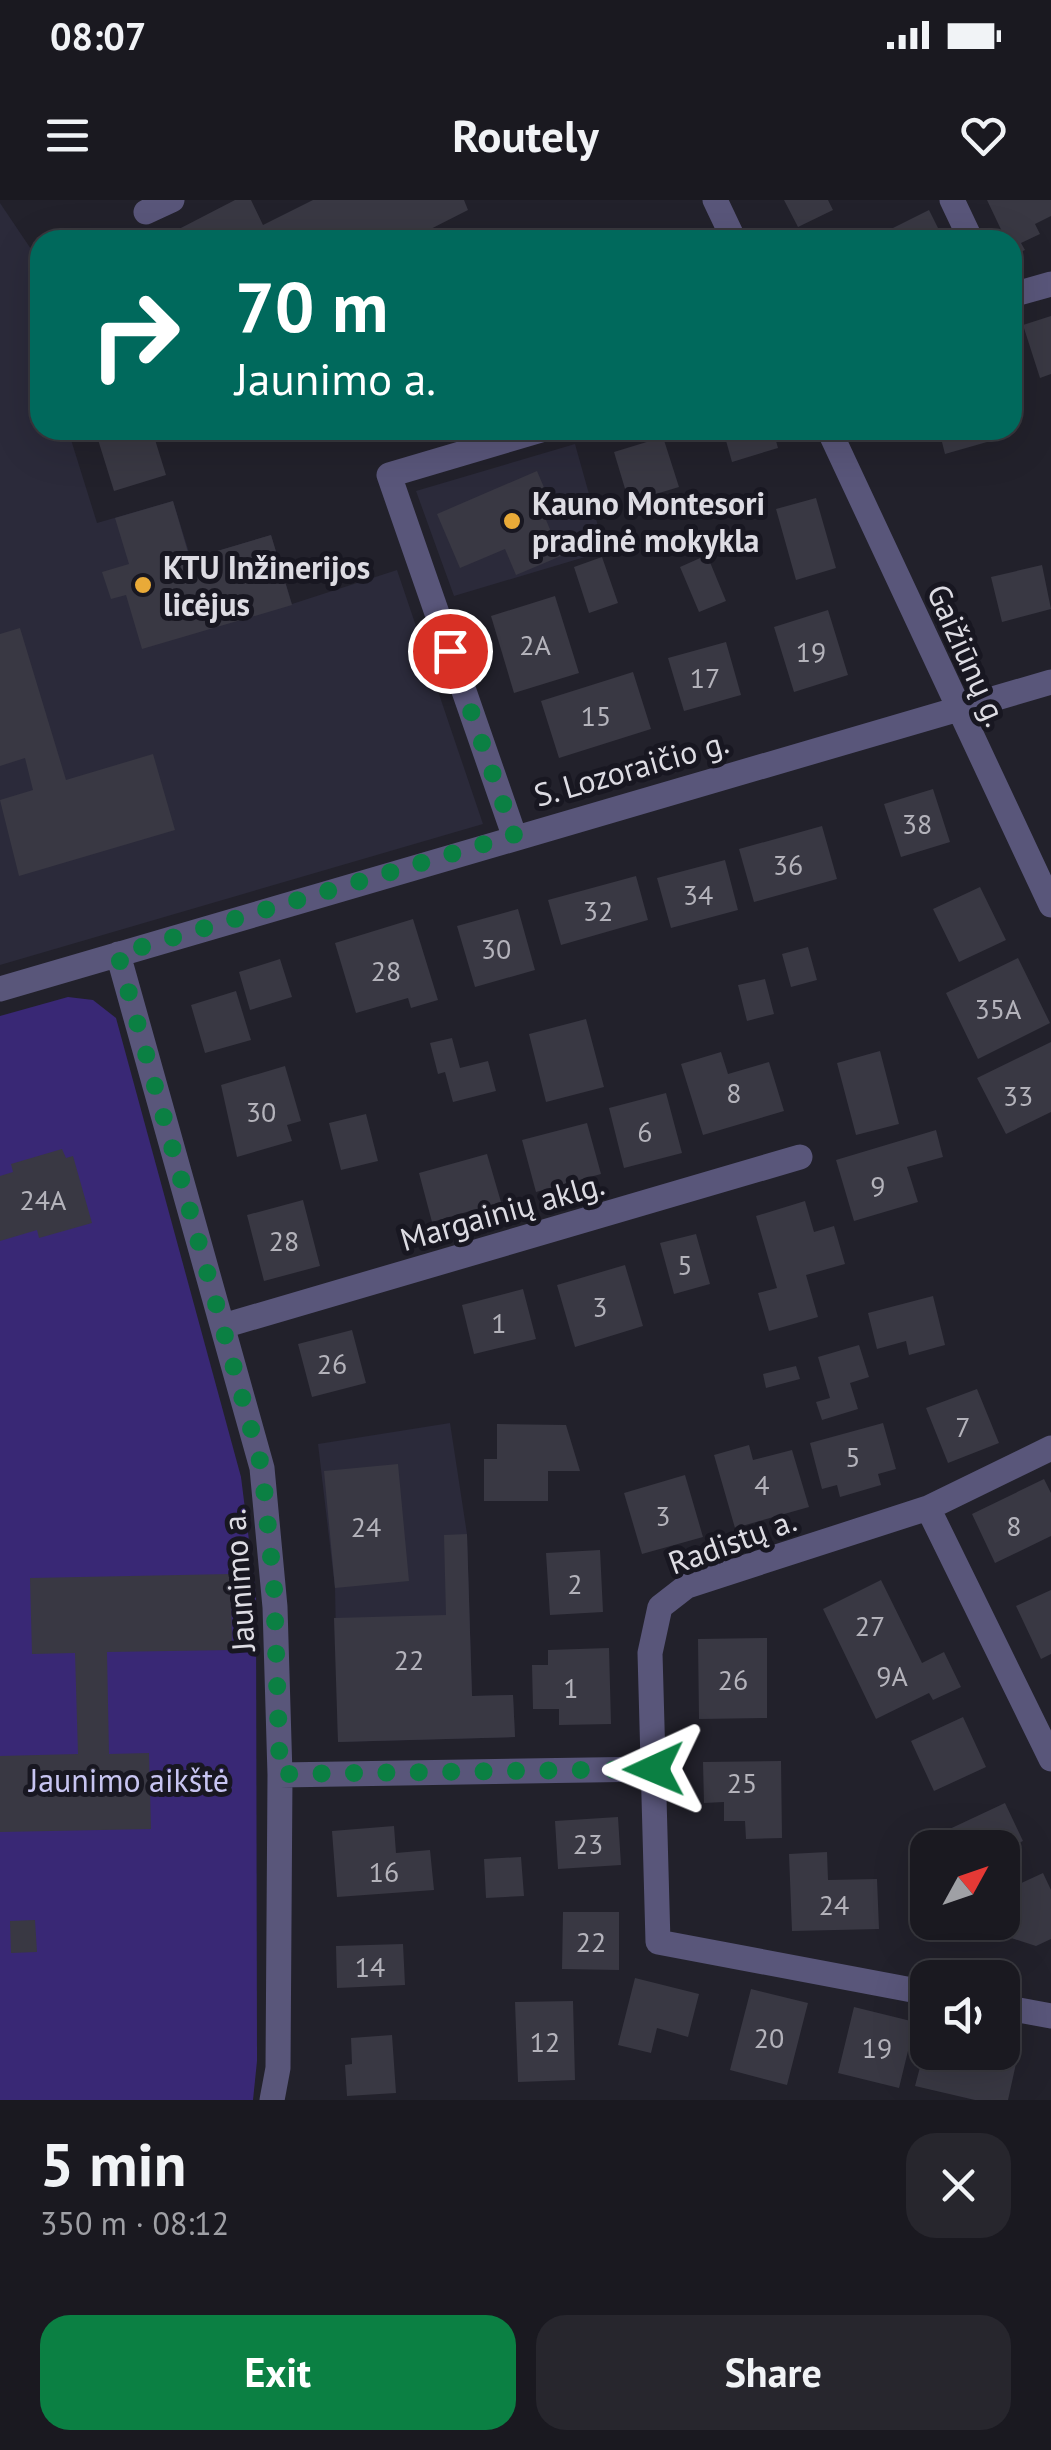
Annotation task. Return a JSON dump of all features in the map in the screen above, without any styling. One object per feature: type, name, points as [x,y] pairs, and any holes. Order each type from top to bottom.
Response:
[{"type":"street","points":[[146,212],[172,200]]},
{"type":"street","points":[[715,200],[729,230]]},
{"type":"street","points":[[952,200],[966,230]]},
{"type":"street","points":[[1022,292],[1051,284]]},
{"type":"street","points":[[507,440],[389,476],[514,835]]},
{"type":"street","name":"Gaižiūnų g.","points":[[834,440],[1051,906]]},
{"type":"street","name":"S. Lozoraičio g.","points":[[0,989],[514,835],[1051,682]]},
{"type":"street","name":"Jaunimo a.","points":[[118,954],[262,1468],[274,1593],[280,1774],[278,2068],[272,2100]]},
{"type":"street","name":"Margainių aklg.","points":[[223,1326],[800,1157]]},
{"type":"street","name":"Radistų a.","points":[[910,1990],[658,1942],[650,1652],[660,1607],[672,1595],[928,1508],[1051,1448]]},
{"type":"street","points":[[928,1508],[1051,1759]]},
{"type":"street","points":[[280,1774],[654,1769]]},
{"type":"street","points":[[1020,2010],[1051,2016]]},
{"type":"shaded area","name":"KTU Inžinerijos licėjus","points":[[0,203],[30,248],[30,440],[71,440],[97,523],[173,501],[191,559],[271,535],[292,604],[397,570],[483,824],[0,965]]},
{"type":"shaded area","name":"Kauno Montesori pradinė mokykla","points":[[575,444],[605,551],[454,596],[416,491]]},
{"type":"shaded area","points":[[450,1423],[467,1534],[472,1696],[513,1695],[515,1737],[338,1742],[335,1588],[318,1444]]},
{"type":"green space","name":"Jaunimo aikštė","points":[[68,997],[93,1000],[116,1018],[241,1477],[256,1596],[257,2061],[253,2100],[0,2100],[0,1016]]},
{"type":"building","points":[[235,200],[251,200],[263,225],[313,200],[464,200],[468,210],[429,230],[177,230]]},
{"type":"building","points":[[784,200],[828,200],[833,210],[798,227]]},
{"type":"building","points":[[987,200],[1051,200],[1051,216],[1035,224],[1040,234],[1022,243],[1022,230],[1001,230]]},
{"type":"building","points":[[929,210],[939,230],[889,230]]},
{"type":"building","points":[[1051,316],[1051,374],[1040,378],[1023,325]]},
{"type":"building","points":[[98,440],[155,440],[166,475],[114,491]]},
{"type":"building","points":[[664,440],[679,487],[629,502],[614,452]]},
{"type":"building","points":[[726,440],[776,440],[778,448],[732,462]]},
{"type":"building","points":[[942,440],[994,440],[945,454]]},
{"type":"building","points":[[537,471],[554,511],[544,515],[561,556],[516,575],[505,549],[460,568],[437,514]]},
{"type":"building","points":[[816,498],[836,568],[796,580],[776,509]]},
{"type":"building","points":[[173,501],[190,559],[271,535],[292,605],[142,649],[126,595],[111,599],[102,572],[129,564],[115,518]]},
{"type":"building","points":[[707,555],[726,601],[699,612],[680,567]]},
{"type":"building","points":[[602,557],[618,603],[589,613],[574,567]]},
{"type":"building","points":[[1042,565],[1051,609],[1002,622],[991,577]]},
{"type":"building","points":[[555,596],[579,673],[514,693],[491,616]]},
{"type":"building","points":[[828,610],[848,675],[794,692],[774,627]]},
{"type":"building","points":[[20,628],[66,780],[153,754],[175,830],[19,876],[0,800],[33,790],[25,758],[0,766],[0,634]]},
{"type":"building","points":[[726,642],[741,695],[684,711],[668,658]]},
{"type":"building","points":[[633,672],[651,729],[559,758],[541,701]]},
{"type":"building","points":[[933,789],[950,842],[901,857],[884,804]]},
{"type":"building","points":[[822,826],[837,879],[754,902],[739,849]]},
{"type":"building","points":[[725,860],[738,910],[671,928],[657,878]]},
{"type":"building","points":[[636,876],[648,920],[561,945],[548,900]]},
{"type":"building","points":[[980,887],[1006,940],[959,962],[933,909]]},
{"type":"building","points":[[518,909],[535,970],[475,987],[457,926]]},
{"type":"building","points":[[413,919],[438,1000],[411,1008],[408,998],[356,1013],[335,943]]},
{"type":"building","points":[[808,947],[817,980],[791,987],[782,954]]},
{"type":"building","points":[[1018,958],[1050,1023],[978,1059],[946,993]]},
{"type":"building","points":[[280,959],[292,997],[250,1010],[239,972]]},
{"type":"building","points":[[765,979],[774,1014],[747,1021],[738,985]]},
{"type":"building","points":[[236,991],[251,1040],[205,1053],[191,1005]]},
{"type":"building","points":[[586,1019],[604,1087],[546,1102],[529,1034]]},
{"type":"building","points":[[452,1038],[460,1068],[488,1061],[496,1091],[453,1102],[445,1072],[438,1074],[430,1043]]},
{"type":"building","points":[[1051,1042],[1051,1112],[1006,1134],[977,1078]]},
{"type":"building","points":[[880,1051],[899,1124],[856,1135],[837,1063]]},
{"type":"building","points":[[721,1052],[728,1074],[769,1062],[784,1111],[703,1135],[681,1064]]},
{"type":"building","points":[[285,1066],[301,1121],[287,1125],[292,1141],[237,1157],[221,1085]]},
{"type":"building","points":[[666,1093],[682,1153],[624,1168],[609,1108]]},
{"type":"building","points":[[366,1114],[378,1161],[341,1170],[329,1123]]},
{"type":"building","points":[[587,1123],[601,1174],[536,1192],[522,1140]]},
{"type":"building","points":[[936,1130],[943,1157],[907,1167],[918,1202],[854,1221],[836,1160]]},
{"type":"building","points":[[62,1149],[66,1158],[73,1156],[92,1223],[39,1238],[37,1230],[0,1241],[0,1176],[13,1172],[11,1164]]},
{"type":"building","points":[[487,1154],[501,1202],[432,1222],[419,1173]]},
{"type":"building","points":[[303,1200],[320,1266],[264,1281],[247,1215]]},
{"type":"building","points":[[805,1201],[814,1232],[834,1226],[845,1264],[806,1275],[818,1317],[769,1331],[758,1293],[777,1288],[756,1216]]},
{"type":"building","points":[[696,1234],[710,1284],[674,1294],[660,1243]]},
{"type":"building","points":[[625,1265],[643,1326],[575,1347],[557,1285]]},
{"type":"building","points":[[523,1289],[536,1339],[474,1354],[462,1305]]},
{"type":"building","points":[[933,1296],[945,1345],[909,1355],[906,1341],[877,1349],[868,1313]]},
{"type":"building","points":[[352,1330],[366,1383],[312,1397],[298,1344]]},
{"type":"building","points":[[859,1345],[869,1377],[850,1383],[858,1409],[822,1420],[816,1402],[830,1398],[818,1357]]},
{"type":"building","points":[[796,1366],[800,1379],[766,1388],[763,1374]]},
{"type":"building","points":[[977,1389],[999,1443],[948,1463],[926,1408]]},
{"type":"building","points":[[883,1423],[896,1469],[878,1474],[881,1485],[840,1497],[837,1485],[822,1489],[810,1443]]},
{"type":"building","points":[[497,1424],[566,1425],[580,1471],[548,1471],[548,1501],[484,1501],[484,1459],[497,1459]]},
{"type":"building","points":[[749,1445],[753,1460],[792,1450],[809,1507],[735,1528],[714,1455]]},
{"type":"building","points":[[398,1464],[409,1581],[335,1588],[324,1471]]},
{"type":"building","points":[[685,1475],[703,1537],[642,1554],[624,1493]]},
{"type":"building","points":[[1044,1479],[1051,1493],[1051,1536],[995,1563],[972,1514]]},
{"type":"building","points":[[467,1534],[472,1696],[513,1695],[515,1737],[338,1742],[334,1618],[446,1615],[444,1535]]},
{"type":"building","points":[[600,1550],[603,1612],[550,1615],[546,1553]]},
{"type":"building","points":[[231,1574],[232,1650],[107,1652],[109,1754],[149,1753],[151,1829],[0,1832],[0,1756],[78,1754],[75,1653],[32,1654],[30,1578]]},
{"type":"building","points":[[881,1580],[922,1663],[944,1652],[961,1687],[933,1700],[929,1693],[876,1719],[823,1609]]},
{"type":"building","points":[[1051,1590],[1051,1654],[1041,1659],[1016,1606]]},
{"type":"building","points":[[767,1638],[767,1718],[699,1719],[698,1639]]},
{"type":"building","points":[[609,1648],[611,1724],[559,1725],[559,1709],[533,1709],[532,1665],[548,1665],[548,1650]]},
{"type":"building","points":[[963,1717],[986,1767],[934,1791],[911,1741]]},
{"type":"building","points":[[781,1761],[782,1838],[746,1839],[745,1821],[724,1821],[724,1802],[704,1803],[703,1762]]},
{"type":"building","points":[[1005,1803],[1018,1830],[947,1830]]},
{"type":"building","points":[[618,1817],[621,1865],[558,1869],[555,1821]]},
{"type":"building","points":[[394,1826],[396,1853],[430,1850],[434,1890],[337,1897],[332,1831]]},
{"type":"building","points":[[827,1852],[828,1880],[877,1879],[879,1929],[792,1931],[789,1854]]},
{"type":"building","points":[[521,1857],[524,1896],[486,1898],[484,1859]]},
{"type":"building","points":[[1043,1873],[1051,1890],[1051,1939],[1036,1946],[1017,1940],[1020,1884]]},
{"type":"building","points":[[563,1912],[619,1912],[619,1970],[562,1969]]},
{"type":"building","points":[[35,1920],[37,1952],[11,1953],[10,1921]]},
{"type":"building","points":[[403,1944],[405,1985],[337,1988],[336,1946]]},
{"type":"building","points":[[635,1978],[699,1994],[688,2037],[657,2028],[651,2053],[618,2045]]},
{"type":"building","points":[[751,1989],[808,2003],[787,2085],[730,2070]]},
{"type":"building","points":[[573,2001],[575,2080],[518,2082],[515,2002]]},
{"type":"building","points":[[854,2007],[910,2021],[910,2043],[899,2088],[838,2073]]},
{"type":"building","points":[[392,2035],[396,2093],[347,2096],[345,2065],[352,2064],[351,2038]]},
{"type":"building","points":[[919,2070],[1015,2070],[1008,2100],[975,2100],[915,2086]]},
{"type":"place","name":"Kauno Montesori pradinė mokykla","points":[[512,521]]},
{"type":"place","name":"KTU Inžinerijos licėjus","points":[[143,585]]},
{"type":"route","points":[[450,651],[514,835],[118,954],[262,1468],[274,1586],[280,1774],[654,1769]]}]
